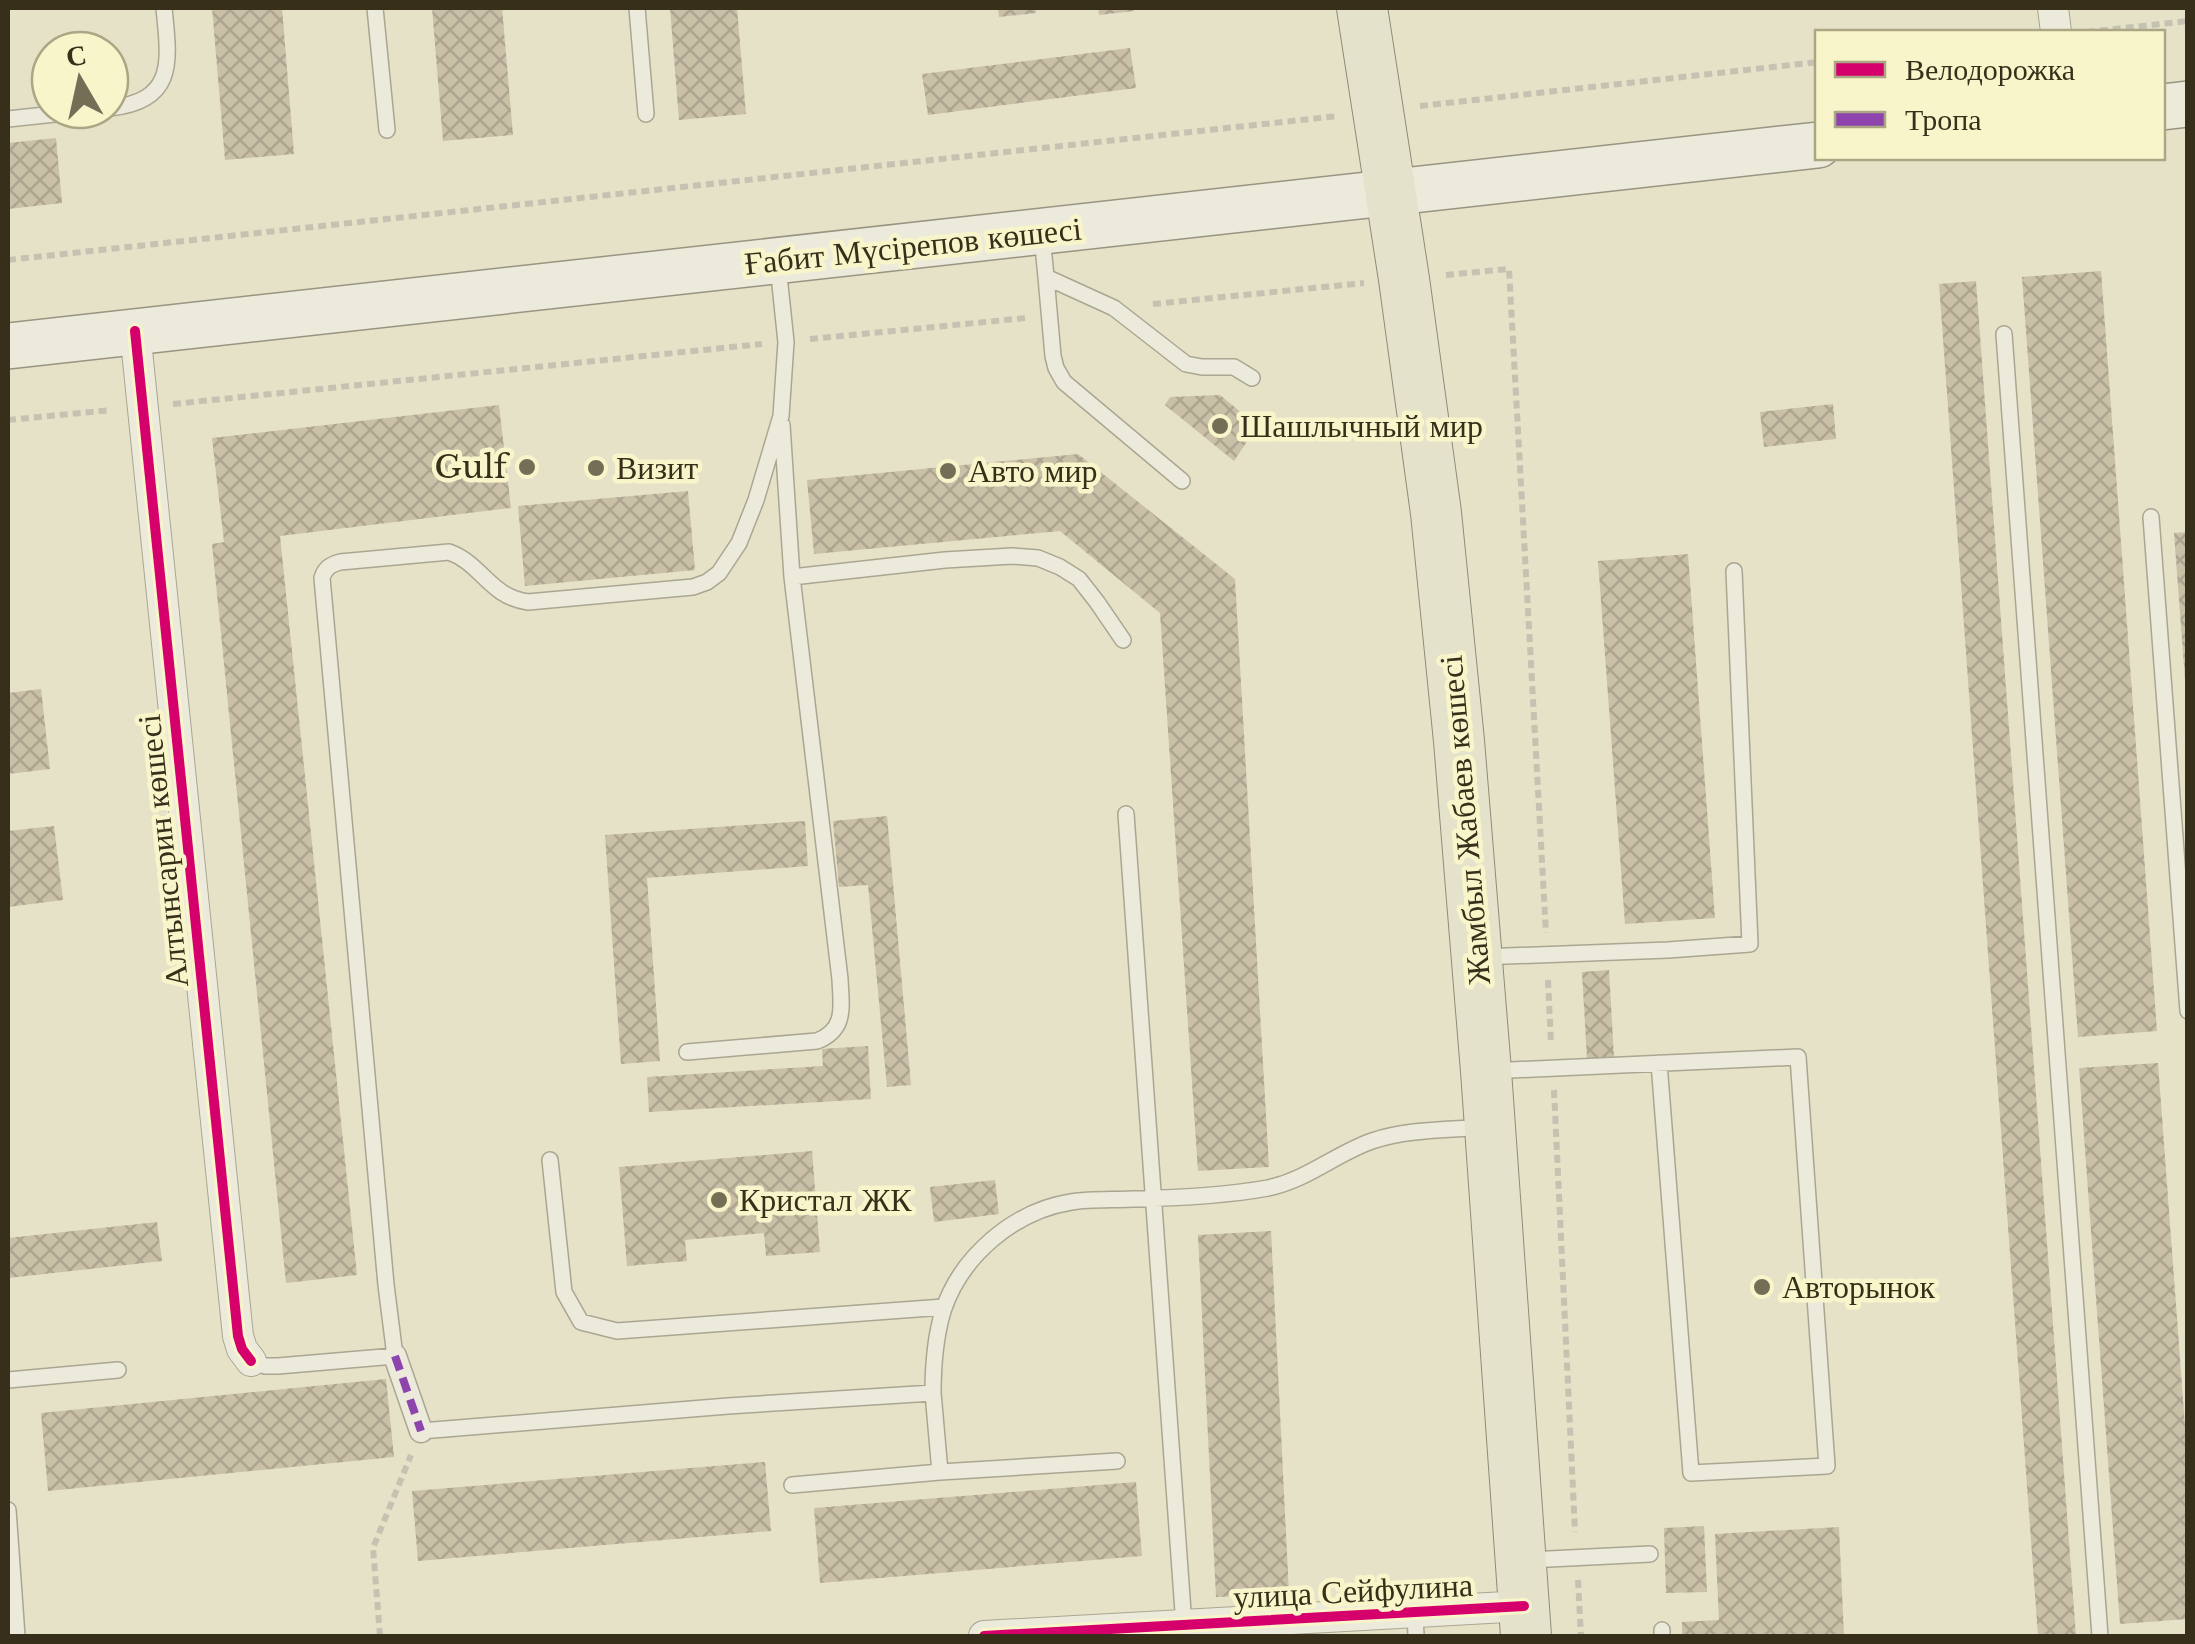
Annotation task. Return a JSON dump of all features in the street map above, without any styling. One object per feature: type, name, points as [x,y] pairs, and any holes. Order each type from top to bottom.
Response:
[{"type":"main road","name":"Жамбыл Жабаев көшесі","points":[[1362,8],[1436,513],[1477,957],[1523,1601]]},
{"type":"main road","name":"Ғабит Мүсірепов көшесі","points":[[8,346],[1815,145]]},
{"type":"street","name":"Алтынсарин көшесі","points":[[135,332],[238,1336],[251,1362]]},
{"type":"street","points":[[395,1356],[421,1431]]},
{"type":"street","name":"улица Сейфулина","points":[[984,1636],[1184,1626],[1416,1625],[1523,1601]]},
{"type":"lane","points":[[130,103],[145,100],[163,80],[168,50],[164,8]]},
{"type":"lane","points":[[375,8],[387,130]]},
{"type":"lane","points":[[637,8],[646,114]]},
{"type":"lane","points":[[1042,232],[1053,356],[1064,382],[1182,481]]},
{"type":"lane","points":[[687,1052],[817,1041],[830,1036],[840,1017],[840,978],[792,578],[782,416],[786,342],[778,262]]},
{"type":"lane","points":[[1046,277],[1114,308],[1186,364],[1227,365],[1252,378]]},
{"type":"lane","points":[[2004,334],[2100,1636]]},
{"type":"lane","points":[[251,1362],[278,1366],[395,1356],[324,573],[340,562],[449,552],[461,556],[504,596],[528,602],[693,587],[720,573],[740,543],[782,416]]},
{"type":"lane","points":[[2151,517],[2188,1011]]},
{"type":"lane","points":[[792,578],[945,560],[1038,558],[1060,566],[1078,579],[1123,640]]},
{"type":"lane","points":[[1477,957],[1750,944],[1734,571]]},
{"type":"lane","points":[[1126,814],[1184,1626]]},
{"type":"lane","points":[[1486,1071],[1798,1057],[1828,1466],[1691,1473],[1658,1064]]},
{"type":"lane","points":[[940,1472],[933,1359],[944,1307],[955,1284],[977,1255],[1008,1226],[1054,1206],[1074,1202],[1267,1188],[1292,1182],[1372,1141],[1397,1134],[1489,1126]]},
{"type":"lane","points":[[550,1160],[564,1292],[581,1322],[617,1331],[944,1307]]},
{"type":"lane","points":[[8,1380],[118,1370]]},
{"type":"lane","points":[[421,1431],[933,1394]]},
{"type":"lane","points":[[792,1484],[1118,1461]]},
{"type":"lane","points":[[8,1510],[17,1636]]},
{"type":"lane","points":[[1523,1601],[1650,1554]]},
{"type":"path","points":[[2105,30],[2188,21]]},
{"type":"path","points":[[8,260],[1815,62]]},
{"type":"path","points":[[380,1636],[374,1548],[421,1431]]},
{"type":"building","points":[[212,8],[282,8],[294,154],[225,160]]},
{"type":"building","points":[[432,8],[502,8],[513,135],[443,141]]},
{"type":"building","points":[[670,8],[737,8],[746,114],[679,120]]},
{"type":"building","points":[[998,8],[1036,8],[1036,13],[999,17]]},
{"type":"building","points":[[1098,8],[1134,8],[1134,11],[1099,15]]},
{"type":"building","points":[[1130,48],[1136,88],[928,115],[922,74]]},
{"type":"building","points":[[56,138],[62,203],[8,209],[8,143]]},
{"type":"building","points":[[2101,271],[2157,1031],[2078,1037],[2022,277]]},
{"type":"building","points":[[1976,281],[2076,1636],[2038,1636],[1939,284]]},
{"type":"building","name":"Шашлычный мир","points":[[1220,395],[1248,418],[1252,434],[1234,461],[1165,405],[1170,397]]},
{"type":"building","points":[[1833,404],[1836,439],[1764,447],[1760,412]]},
{"type":"building","points":[[499,405],[511,508],[280,536],[357,1275],[286,1283],[212,544],[224,542],[212,438]]},
{"type":"building","points":[[1078,454],[1235,579],[1269,1167],[1198,1171],[1160,613],[1060,531],[814,554],[807,480]]},
{"type":"building","points":[[688,491],[695,570],[525,586],[518,506]]},
{"type":"building","points":[[2188,532],[2188,680],[2185,680],[2174,533]]},
{"type":"building","points":[[1688,554],[1715,918],[1625,924],[1598,561]]},
{"type":"building","points":[[41,689],[50,769],[8,774],[8,693]]},
{"type":"building","points":[[887,816],[911,1085],[887,1087],[868,885],[839,887],[833,821]]},
{"type":"building","points":[[805,821],[808,866],[647,878],[660,1061],[621,1064],[605,835]]},
{"type":"building","points":[[54,826],[63,900],[8,907],[8,831]]},
{"type":"building","points":[[1609,970],[1614,1058],[1587,1059],[1582,972]]},
{"type":"building","points":[[868,1046],[871,1099],[649,1112],[647,1077],[823,1066],[822,1049]]},
{"type":"building","points":[[2158,1063],[2188,1466],[2188,1619],[2120,1624],[2079,1068]]},
{"type":"building","name":"Кристал ЖК","points":[[812,1151],[820,1252],[766,1256],[764,1233],[685,1240],[687,1261],[627,1266],[619,1167]]},
{"type":"building","points":[[995,1180],[999,1214],[934,1222],[930,1187]]},
{"type":"building","points":[[157,1222],[162,1261],[8,1278],[8,1238]]},
{"type":"building","points":[[1271,1231],[1289,1594],[1216,1597],[1198,1235]]},
{"type":"building","points":[[386,1379],[394,1457],[48,1491],[41,1413]]},
{"type":"building","points":[[765,1462],[771,1531],[418,1561],[412,1491]]},
{"type":"building","points":[[1136,1482],[1142,1556],[820,1583],[814,1508]]},
{"type":"building","points":[[1704,1526],[1707,1592],[1666,1593],[1664,1528]]},
{"type":"building","points":[[1839,1527],[1844,1636],[1682,1636],[1682,1622],[1719,1620],[1715,1534]]},
{"type":"marked path","points":[[395,1356],[421,1431]]},
{"type":"cycle path","points":[[135,331],[238,1336],[251,1361]]},
{"type":"cycle path","points":[[984,1636],[1524,1606]]},
{"type":"place","name":"Шашлычный мир","points":[[1220,426]]},
{"type":"place","name":"Gulf","points":[[527,467]]},
{"type":"place","name":"Визит","points":[[596,468]]},
{"type":"place","name":"Авто мир","points":[[948,471]]},
{"type":"place","name":"Кристал ЖК","points":[[719,1200]]},
{"type":"place","name":"Авторынок","points":[[1762,1287]]}]
